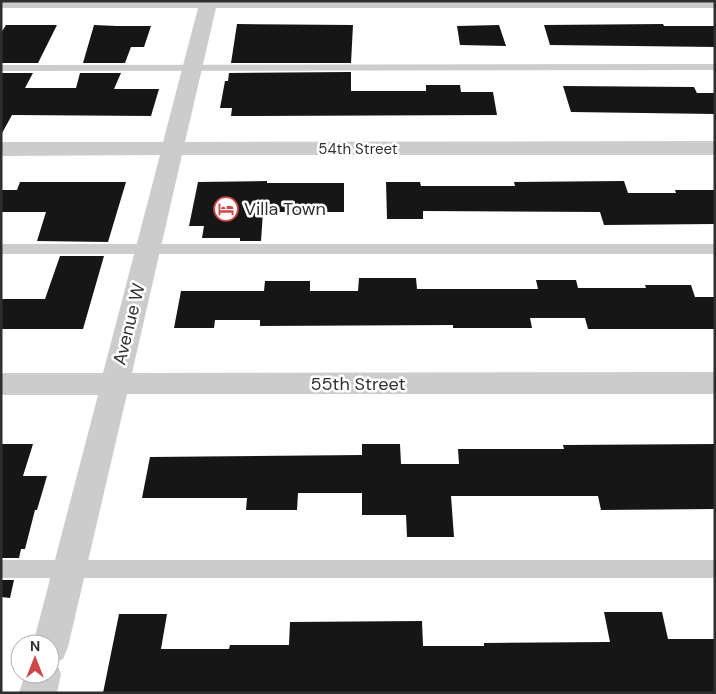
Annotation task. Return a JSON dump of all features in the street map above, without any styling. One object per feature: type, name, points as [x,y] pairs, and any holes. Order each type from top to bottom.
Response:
[{"type":"street","name":"Avenue W","points":[[53,634],[208,2]]},
{"type":"street","points":[[1,3],[715,3]]},
{"type":"street","name":"54th Street","points":[[1,149],[715,148]]},
{"type":"street","name":"55th Street","points":[[1,384],[715,383]]},
{"type":"lane","points":[[1,68],[715,67]]},
{"type":"lane","points":[[1,249],[715,249]]},
{"type":"lane","points":[[1,569],[715,569]]},
{"type":"building","points":[[237,24],[353,25],[351,63],[231,63]]},
{"type":"building","points":[[663,24],[664,26],[715,26],[715,47],[550,45],[544,25]]},
{"type":"building","points":[[6,25],[57,25],[38,63],[1,63],[1,33]]},
{"type":"building","points":[[94,25],[151,26],[144,47],[131,47],[125,63],[83,63]]},
{"type":"building","points":[[499,25],[506,46],[460,45],[457,26]]},
{"type":"building","points":[[351,72],[351,91],[426,91],[426,85],[460,85],[461,92],[493,92],[497,115],[231,116],[232,108],[220,108],[225,81],[228,81],[229,73]]},
{"type":"building","points":[[1,73],[33,73],[25,88],[76,88],[80,73],[121,73],[114,89],[159,89],[151,116],[12,115],[1,135]]},
{"type":"building","points":[[563,86],[694,87],[697,93],[715,93],[715,114],[571,112]]},
{"type":"building","points":[[267,181],[267,183],[344,183],[344,212],[263,212],[261,241],[240,241],[240,238],[202,238],[204,226],[189,226],[198,182]]},
{"type":"building","points":[[624,181],[628,193],[676,193],[675,190],[715,190],[715,224],[604,225],[600,212],[423,211],[423,219],[387,219],[386,182],[420,182],[421,186],[515,186],[514,182]]},
{"type":"building","points":[[20,182],[126,182],[108,242],[37,241],[46,212],[1,212],[1,190],[17,190]]},
{"type":"building","points":[[60,256],[104,256],[83,329],[1,329],[1,299],[45,299]]},
{"type":"building","points":[[359,278],[416,278],[417,289],[538,289],[536,280],[576,280],[578,288],[646,288],[645,285],[691,285],[695,297],[715,297],[715,329],[588,329],[585,318],[530,318],[532,328],[453,328],[453,325],[260,326],[260,320],[215,320],[214,328],[174,328],[181,291],[264,291],[265,281],[310,281],[310,291],[358,291]]},
{"type":"building","points":[[1,444],[33,444],[23,476],[47,476],[37,510],[35,510],[25,549],[21,549],[19,558],[1,558]]},
{"type":"building","points":[[362,444],[400,444],[401,464],[459,464],[458,449],[564,449],[563,445],[715,444],[715,509],[601,510],[598,496],[451,496],[454,537],[407,537],[406,515],[362,515],[362,493],[298,493],[297,510],[246,510],[247,498],[142,498],[150,457],[362,455]]},
{"type":"building","points":[[1,580],[14,580],[10,598],[1,597]]},
{"type":"building","points":[[604,612],[662,612],[668,639],[715,639],[715,693],[103,693],[119,614],[167,614],[161,649],[229,649],[230,645],[289,645],[290,622],[422,621],[423,646],[484,646],[484,643],[610,642]]},
{"type":"place","name":"Villa Town","points":[[226,209]]}]
